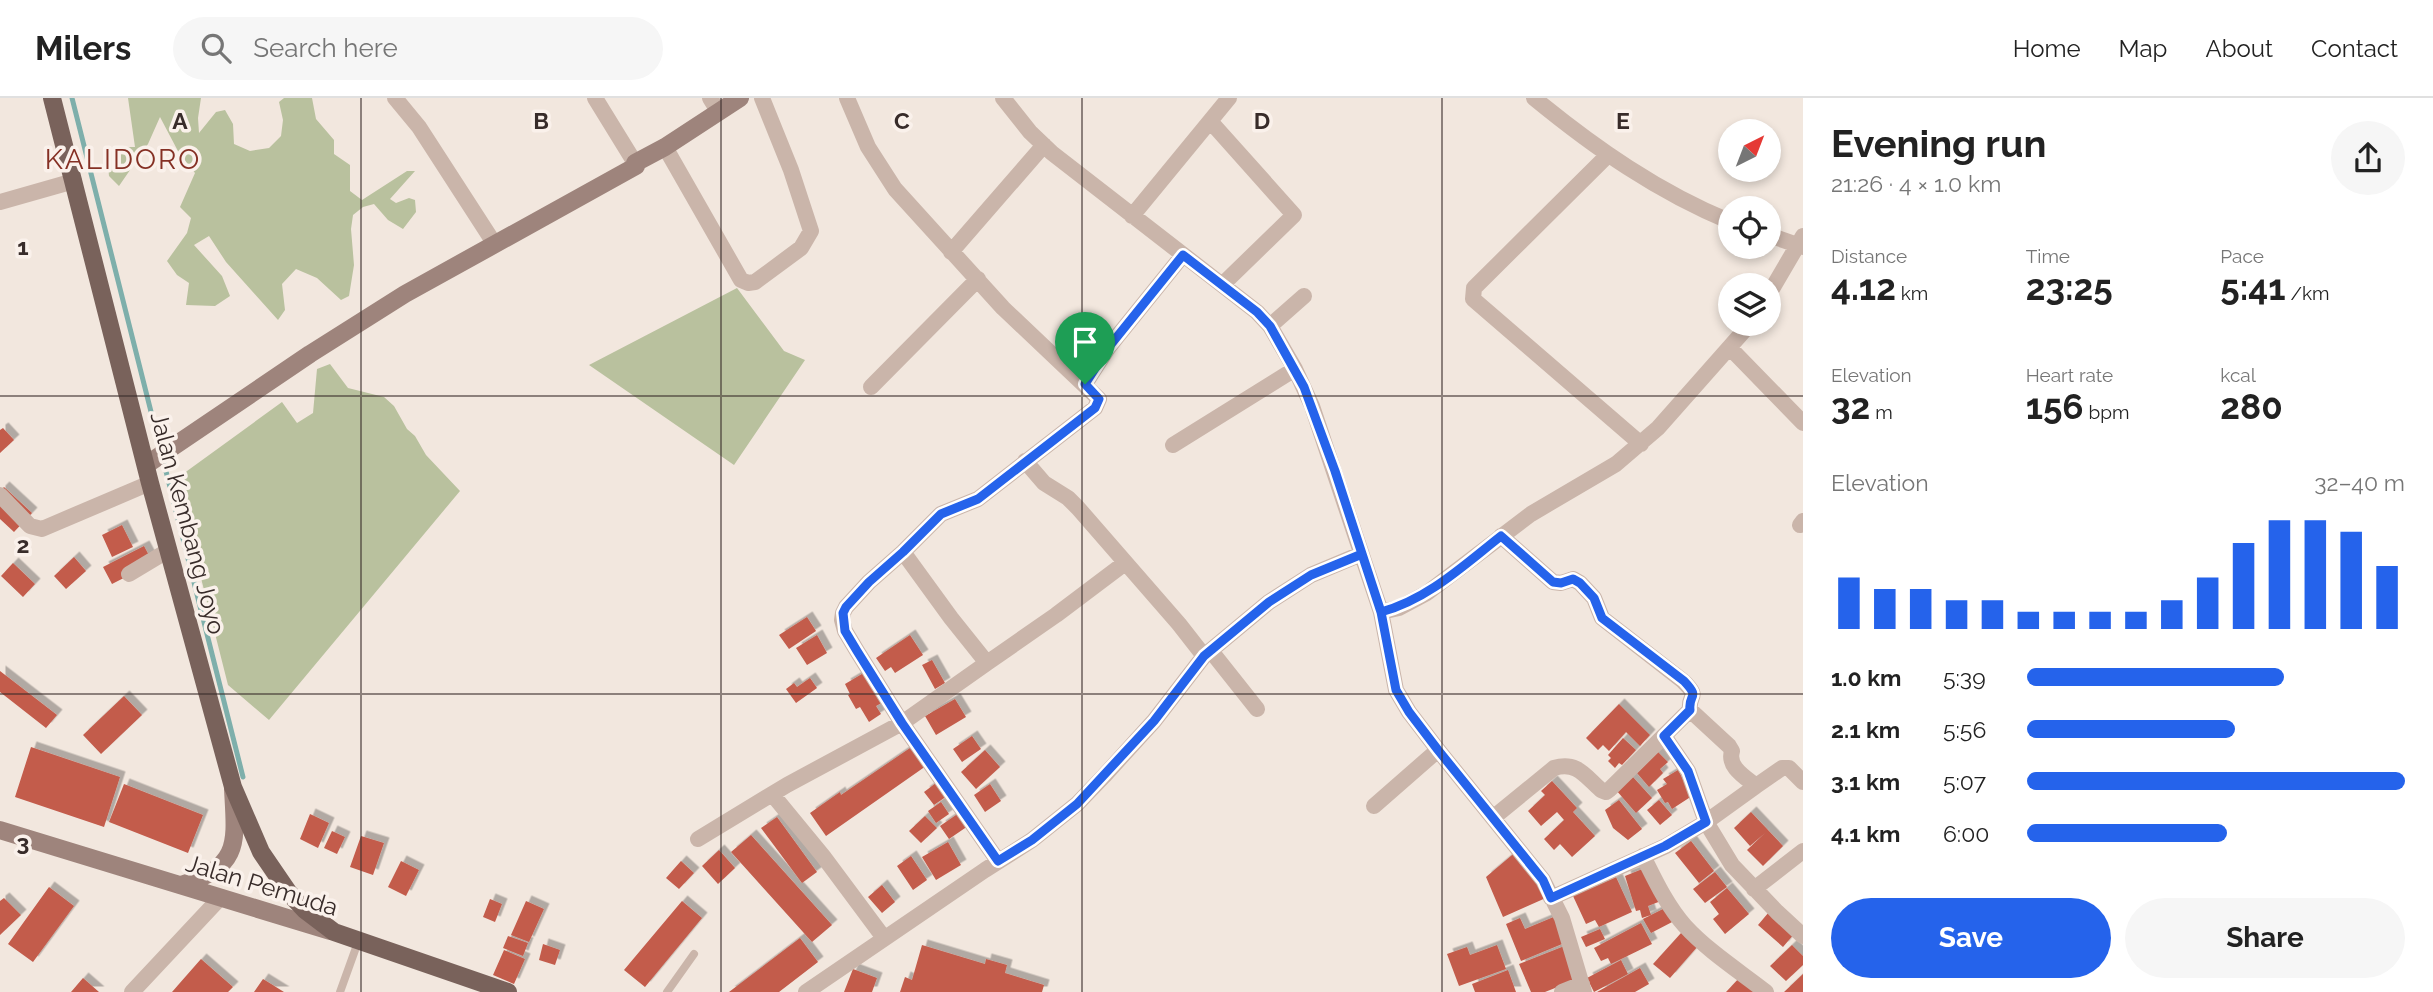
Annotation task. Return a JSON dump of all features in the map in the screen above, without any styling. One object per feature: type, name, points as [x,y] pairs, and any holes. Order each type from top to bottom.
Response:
[{"type":"main road","name":"Jalan Kembang Joyo","points":[[52,98],[233,787],[251,833],[271,869],[305,910],[334,932]]},
{"type":"main road","name":"Jalan Pemuda","points":[[334,932],[508,992]]},
{"type":"street","points":[[395,98],[419,127],[494,243]]},
{"type":"street","points":[[596,98],[635,163]]},
{"type":"street","points":[[0,495],[30,526],[42,529],[150,469],[170,449],[405,293],[636,166],[635,163],[665,147],[714,105],[740,98]]},
{"type":"street","points":[[665,147],[741,280],[748,284],[755,282],[801,248],[811,231],[791,170],[762,98]]},
{"type":"street","points":[[848,98],[862,136],[895,189],[1003,308],[1099,399],[1095,408],[978,499],[941,514],[869,582],[846,607],[842,620],[845,631],[902,723],[998,861]]},
{"type":"street","points":[[1003,98],[1016,117],[1044,145],[1257,312],[1270,326],[1295,369],[1312,406],[1381,612],[1396,690],[1438,750],[1543,880],[1562,918],[1583,988],[1562,992]]},
{"type":"street","points":[[1132,216],[1229,98]]},
{"type":"street","points":[[1534,98],[1608,155],[1642,177],[1687,204],[1718,217]]},
{"type":"street","points":[[1210,121],[1294,216],[1222,285]]},
{"type":"street","points":[[951,252],[1044,145]]},
{"type":"street","points":[[1608,155],[1472,293],[1473,299],[1642,444]]},
{"type":"street","points":[[0,202],[74,181]]},
{"type":"street","points":[[1781,238],[1801,243],[1781,276]]},
{"type":"street","points":[[1085,384],[1108,348],[1183,255]]},
{"type":"street","points":[[871,387],[978,279]]},
{"type":"street","points":[[1270,326],[1304,296]]},
{"type":"street","points":[[1381,612],[1399,608],[1427,593],[1531,514],[1616,464],[1642,444],[1740,336]]},
{"type":"street","points":[[1730,348],[1803,423]]},
{"type":"street","points":[[1173,444],[1295,369]]},
{"type":"street","points":[[1025,461],[1044,483],[1068,498],[1078,508],[1257,709]]},
{"type":"street","points":[[1501,536],[1553,582],[1561,583],[1573,579],[1580,583],[1594,598],[1602,618],[1684,681],[1693,690],[1690,710],[1729,746],[1732,751],[1729,758],[1732,765],[1756,786]]},
{"type":"street","points":[[129,573],[169,550]]},
{"type":"street","points":[[903,552],[987,663]]},
{"type":"street","points":[[806,992],[1032,840],[1077,804],[1154,721],[1207,653],[1269,602],[1311,575],[1362,554]]},
{"type":"street","points":[[698,839],[772,794],[902,723],[1125,563]]},
{"type":"street","points":[[1493,817],[1554,768],[1564,765],[1574,767],[1606,792],[1690,710]]},
{"type":"street","points":[[1664,736],[1688,771],[1706,822],[1732,864],[1803,936]]},
{"type":"street","points":[[1374,806],[1438,750]]},
{"type":"street","points":[[1551,898],[1643,856],[1706,822],[1782,768],[1789,768],[1803,782]]},
{"type":"street","points":[[181,885],[214,872],[233,850],[236,833],[233,787]]},
{"type":"street","points":[[772,794],[823,856],[884,939]]},
{"type":"street","name":"Jalan Pemuda","points":[[0,830],[334,932]]},
{"type":"street","points":[[1754,889],[1803,851]]},
{"type":"street","points":[[1643,856],[1683,924],[1766,992]]},
{"type":"street","points":[[132,992],[221,897]]},
{"type":"lane","points":[[343,991],[358,942]]},
{"type":"lane","points":[[667,992],[694,954]]},
{"type":"green space","points":[[128,98],[201,98],[199,133],[216,112],[225,110],[233,124],[234,144],[250,151],[269,148],[281,136],[283,120],[279,102],[284,98],[312,98],[316,119],[334,140],[334,154],[350,165],[350,191],[362,200],[407,171],[415,171],[390,199],[396,203],[409,198],[415,200],[416,212],[403,229],[388,220],[374,204],[363,207],[353,215],[351,229],[354,265],[349,296],[341,300],[317,278],[296,269],[282,284],[285,310],[278,320],[226,262],[209,236],[194,245],[222,276],[230,296],[215,306],[186,305],[189,283],[177,275],[167,261],[187,233],[191,218],[180,207],[195,173],[179,153],[160,117],[148,144],[119,186],[109,176],[107,155],[118,147],[135,147]]},
{"type":"green space","points":[[737,288],[784,351],[805,360],[734,465],[589,365]]},
{"type":"green space","points":[[330,364],[348,388],[384,397],[394,406],[426,455],[460,491],[269,720],[228,685],[176,479],[282,402],[297,423],[313,413],[317,369]]},
{"type":"building","points":[[3,428],[14,440],[0,453],[0,430]]},
{"type":"building","points":[[4,487],[32,513],[14,532],[0,519],[0,491]]},
{"type":"building","points":[[122,525],[133,547],[112,557],[102,535]]},
{"type":"building","points":[[144,546],[153,563],[112,584],[103,567]]},
{"type":"building","points":[[74,557],[86,571],[66,589],[54,576]]},
{"type":"building","points":[[13,563],[35,584],[23,597],[1,576]]},
{"type":"building","points":[[807,617],[816,631],[789,649],[779,635]]},
{"type":"building","points":[[817,635],[827,653],[807,665],[796,648]]},
{"type":"building","points":[[910,635],[923,655],[895,673],[891,667],[885,671],[876,658]]},
{"type":"building","points":[[932,660],[945,683],[935,689],[922,665]]},
{"type":"building","points":[[0,671],[57,715],[46,728],[0,692]]},
{"type":"building","points":[[867,671],[885,701],[876,706],[881,714],[869,722],[860,707],[856,709],[845,684]]},
{"type":"building","points":[[810,678],[817,688],[796,703],[786,689],[794,683],[797,687]]},
{"type":"building","points":[[124,696],[142,715],[101,754],[83,735]]},
{"type":"building","points":[[955,699],[966,717],[936,735],[925,716]]},
{"type":"building","points":[[1619,704],[1650,735],[1640,746],[1626,732],[1609,751],[1603,745],[1598,750],[1586,738]]},
{"type":"building","points":[[972,736],[981,749],[962,762],[953,749]]},
{"type":"building","points":[[1623,738],[1636,750],[1622,765],[1619,763],[1615,768],[1608,761],[1611,758],[1608,755]]},
{"type":"building","points":[[913,746],[926,766],[826,836],[810,813]]},
{"type":"building","points":[[31,747],[120,777],[104,827],[15,797]]},
{"type":"building","points":[[985,750],[1000,767],[976,789],[961,772]]},
{"type":"building","points":[[1658,752],[1668,762],[1660,769],[1663,773],[1649,787],[1637,773]]},
{"type":"building","points":[[1678,770],[1692,796],[1672,809],[1657,790],[1667,784],[1663,779]]},
{"type":"building","points":[[1632,776],[1652,798],[1636,813],[1616,790]]},
{"type":"building","points":[[940,780],[950,794],[934,805],[924,792]]},
{"type":"building","points":[[1552,781],[1577,808],[1573,812],[1595,836],[1572,857],[1560,844],[1554,850],[1544,839],[1564,820],[1557,812],[1541,826],[1528,811],[1545,795],[1541,791]]},
{"type":"building","points":[[124,784],[203,815],[188,853],[109,822]]},
{"type":"building","points":[[990,784],[1001,801],[985,812],[974,795]]},
{"type":"building","points":[[1619,800],[1642,829],[1628,840],[1613,828],[1605,810]]},
{"type":"building","points":[[1659,800],[1672,815],[1660,825],[1647,810]]},
{"type":"building","points":[[941,802],[949,814],[936,823],[928,811]]},
{"type":"building","points":[[1751,812],[1783,846],[1763,866],[1747,850],[1765,833],[1750,846],[1734,828]]},
{"type":"building","points":[[959,813],[968,826],[949,839],[940,826]]},
{"type":"building","points":[[310,814],[329,823],[318,848],[300,839]]},
{"type":"building","points":[[925,816],[937,828],[921,843],[909,831]]},
{"type":"building","points":[[777,817],[817,872],[802,883],[761,828]]},
{"type":"building","points":[[332,831],[345,837],[337,854],[324,848]]},
{"type":"building","points":[[751,835],[832,925],[812,942],[731,852]]},
{"type":"building","points":[[361,836],[384,843],[373,875],[350,867]]},
{"type":"building","points":[[1691,841],[1714,871],[1699,883],[1675,853]]},
{"type":"building","points":[[948,842],[961,865],[936,880],[922,857]]},
{"type":"building","points":[[719,850],[735,868],[718,884],[702,866]]},
{"type":"building","points":[[1518,850],[1548,897],[1503,917],[1486,877]]},
{"type":"building","points":[[911,856],[927,880],[913,890],[897,866]]},
{"type":"building","points":[[401,861],[419,870],[406,896],[388,887]]},
{"type":"building","points":[[681,861],[694,873],[679,889],[666,878]]},
{"type":"building","points":[[1645,868],[1661,901],[1648,906],[1651,915],[1642,918],[1640,910],[1636,911],[1625,876]]},
{"type":"building","points":[[1715,872],[1727,887],[1705,903],[1693,889]]},
{"type":"building","points":[[1616,877],[1632,912],[1599,927],[1595,920],[1586,924],[1573,896]]},
{"type":"building","points":[[882,885],[895,902],[882,913],[868,897]]},
{"type":"building","points":[[49,887],[74,906],[33,962],[8,944]]},
{"type":"building","points":[[1727,888],[1749,914],[1725,934],[1713,919],[1719,914],[1710,902]]},
{"type":"building","points":[[4,898],[21,915],[0,935],[0,901]]},
{"type":"building","points":[[490,899],[502,904],[495,922],[483,917]]},
{"type":"building","points":[[526,901],[544,909],[529,942],[511,935]]},
{"type":"building","points":[[682,901],[702,918],[645,987],[624,970]]},
{"type":"building","points":[[1669,906],[1676,920],[1651,933],[1643,919]]},
{"type":"building","points":[[1769,912],[1794,934],[1783,947],[1758,925]]},
{"type":"building","points":[[1556,916],[1567,942],[1521,961],[1506,924],[1520,918],[1525,929]]},
{"type":"building","points":[[1641,923],[1652,944],[1611,964],[1608,958],[1601,961],[1594,948]]},
{"type":"building","points":[[1600,929],[1605,939],[1586,947],[1581,937]]},
{"type":"building","points":[[1682,932],[1698,946],[1670,978],[1653,964]]},
{"type":"building","points":[[508,936],[528,943],[523,956],[503,948]]},
{"type":"building","points":[[800,938],[818,962],[779,992],[729,992]]},
{"type":"building","points":[[543,944],[560,950],[555,965],[539,960]]},
{"type":"building","points":[[922,945],[985,964],[986,959],[1007,965],[1005,973],[1044,985],[1042,992],[900,992],[905,977],[912,980]]},
{"type":"building","points":[[1497,945],[1506,969],[1459,986],[1447,954],[1467,947],[1470,955]]},
{"type":"building","points":[[1567,945],[1580,978],[1545,992],[1531,992],[1519,964]]},
{"type":"building","points":[[1792,945],[1803,956],[1803,965],[1786,981],[1770,966]]},
{"type":"building","points":[[504,950],[525,959],[514,984],[493,975]]},
{"type":"building","points":[[201,959],[233,987],[228,992],[172,992]]},
{"type":"building","points":[[1621,960],[1628,974],[1594,992],[1587,978]]},
{"type":"building","points":[[1640,968],[1649,984],[1635,992],[1597,992]]},
{"type":"building","points":[[853,969],[877,978],[872,992],[844,992]]},
{"type":"building","points":[[1508,970],[1516,992],[1475,992],[1472,984]]},
{"type":"building","points":[[1803,974],[1803,992],[1784,992]]},
{"type":"building","points":[[1742,975],[1760,992],[1726,992]]},
{"type":"building","points":[[83,978],[99,992],[71,992]]},
{"type":"building","points":[[263,979],[284,992],[254,992]]},
{"type":"waterway","points":[[72,98],[243,777]]},
{"type":"district","name":"KALIDORO","points":[[123,159]]},
{"type":"route","points":[[1085,384],[1099,399],[1095,408],[978,499],[941,514],[869,582],[843,613],[845,631],[857,651],[902,723],[998,861],[1032,840],[1077,804],[1154,721],[1204,656],[1269,602],[1311,575],[1362,554],[1381,612],[1399,608],[1427,593],[1501,536],[1553,582],[1561,583],[1573,579],[1580,583],[1594,598],[1602,618],[1693,690],[1690,710],[1664,736],[1688,771],[1706,822],[1665,846],[1551,898],[1543,880],[1438,750],[1396,690],[1381,612],[1335,471],[1312,406],[1295,369],[1265,320],[1183,255],[1108,348],[1085,384]]}]
